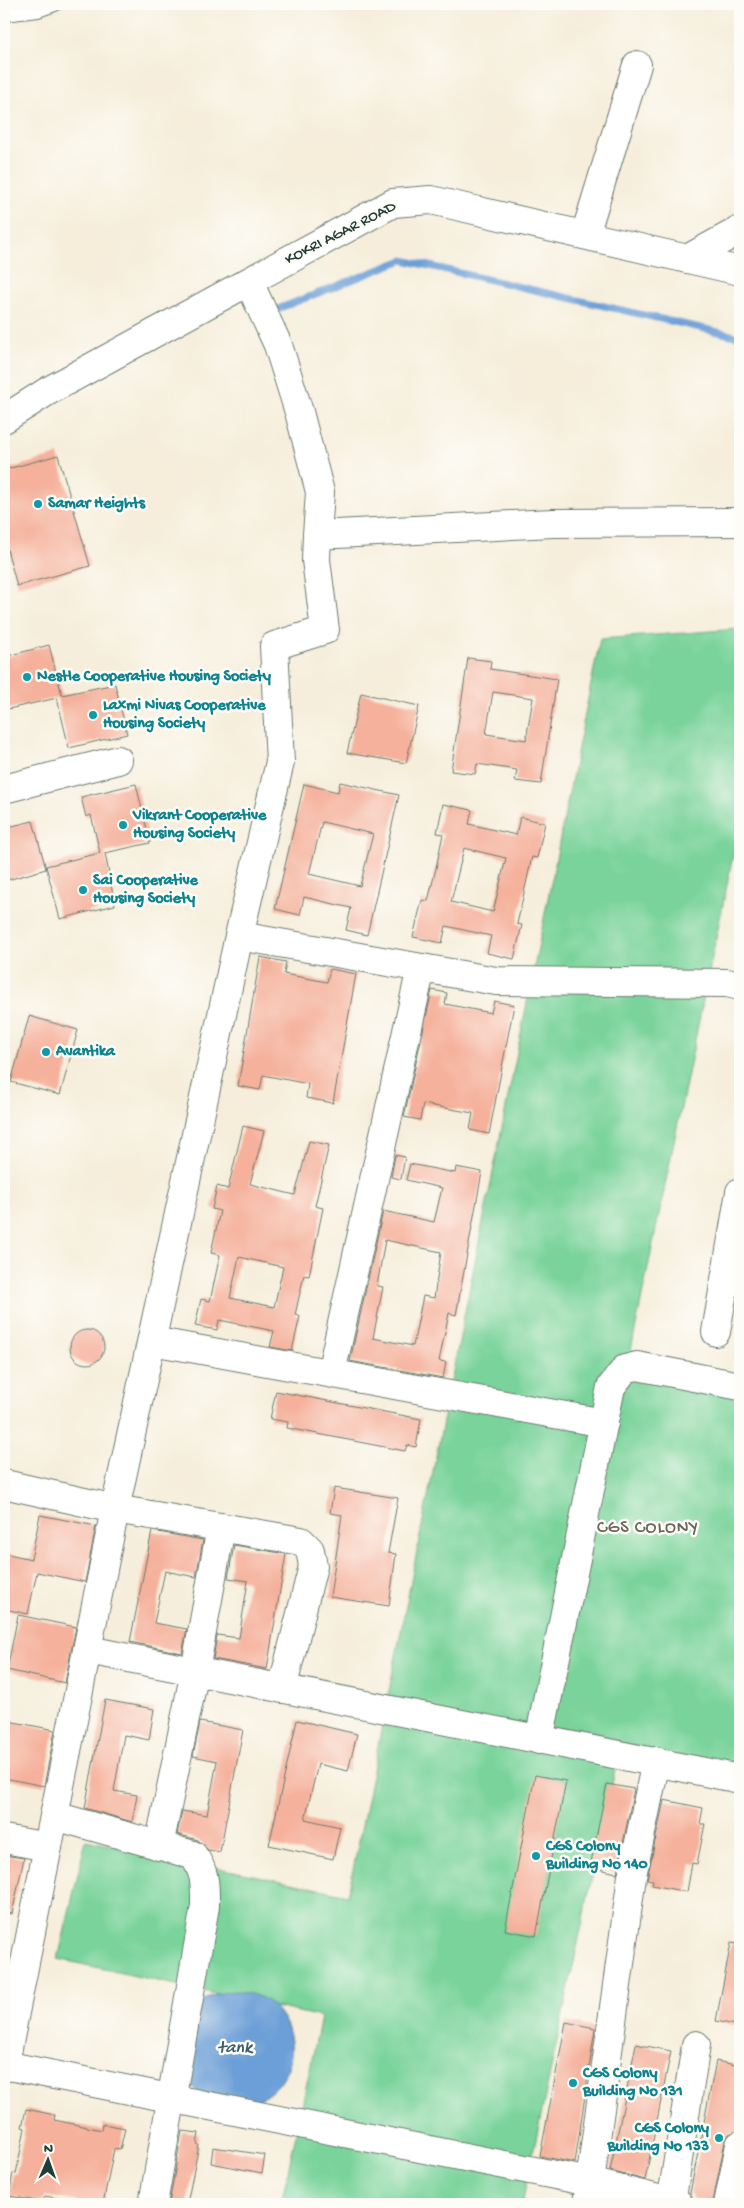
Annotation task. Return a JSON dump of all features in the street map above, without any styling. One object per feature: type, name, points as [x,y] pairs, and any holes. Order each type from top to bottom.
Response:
[{"type":"street","points":[[585,236],[637,66]]},
{"type":"street","name":"KOKRI AGAR ROAD","points":[[4,419],[48,391],[393,203],[431,200],[740,271]]},
{"type":"street","points":[[687,259],[740,230]]},
{"type":"street","points":[[249,282],[278,346],[299,412],[320,492],[316,560],[325,630],[274,646],[280,762],[239,936],[114,1509],[88,1650],[48,1847],[7,2031],[4,2067],[171,2099],[588,2193],[674,2204],[696,2046]]},
{"type":"street","points":[[317,535],[553,523],[740,522]]},
{"type":"street","points":[[4,789],[118,760]]},
{"type":"street","points":[[239,936],[496,981],[727,983],[740,986]]},
{"type":"street","points":[[330,1373],[421,968]]},
{"type":"street","points":[[716,1332],[740,1192]]},
{"type":"street","points":[[152,1340],[604,1423]]},
{"type":"street","points":[[539,1740],[611,1387],[625,1369],[636,1366],[740,1386]]},
{"type":"street","points":[[4,1484],[114,1509],[302,1542],[310,1550],[314,1566],[282,1689]]},
{"type":"street","points":[[159,1846],[195,1671],[221,1528]]},
{"type":"street","points":[[88,1650],[539,1740],[656,1760],[740,1779]]},
{"type":"street","points":[[588,2193],[632,1876],[656,1760]]},
{"type":"street","points":[[54,1816],[193,1855],[202,1867],[205,1885],[205,1906],[153,2204]]},
{"type":"street","points":[[4,1839],[48,1847]]},
{"type":"street","points":[[728,2204],[740,2145]]},
{"type":"lane","points":[[4,14],[38,10],[55,4]]},
{"type":"green space","points":[[740,629],[740,822],[631,1350],[740,1376],[740,1788],[617,1761],[522,2204],[281,2204],[321,2017],[58,1959],[86,1840],[348,1895],[600,639]]},
{"type":"water","name":"tank","points":[[235,1991],[258,1996],[270,2003],[279,2012],[290,2034],[291,2058],[281,2080],[264,2097],[246,2104],[207,2097],[192,2086],[182,2072],[200,2002],[216,1994]]},
{"type":"building","name":"Samar Heights","points":[[58,455],[90,566],[17,586],[4,538],[4,470]]},
{"type":"building","points":[[49,645],[62,695],[115,684],[127,734],[69,748],[57,698],[4,710],[4,657]]},
{"type":"building","points":[[468,658],[491,661],[490,669],[557,679],[541,784],[515,781],[517,770],[477,764],[475,774],[451,771]],"holes":[[[493,692],[533,698],[526,740],[486,734]]]},
{"type":"building","points":[[361,693],[419,706],[406,763],[347,753]]},
{"type":"building","points":[[340,782],[399,795],[367,935],[346,930],[351,908],[304,897],[300,915],[275,909],[304,784],[338,792]],"holes":[[[322,822],[373,834],[360,886],[309,874]]]},
{"type":"building","points":[[136,784],[150,843],[105,853],[115,905],[60,919],[46,866],[100,853],[91,815],[86,817],[81,797]]},
{"type":"building","points":[[443,804],[472,810],[469,824],[516,835],[520,817],[545,823],[537,858],[532,857],[517,924],[522,925],[514,959],[487,953],[491,936],[446,926],[442,943],[413,937],[422,900],[428,901],[436,868],[443,834],[437,833]],"holes":[[[464,848],[506,858],[493,912],[451,902]]]},
{"type":"building","points":[[33,821],[46,869],[4,881],[4,828]]},
{"type":"building","points":[[260,957],[286,962],[284,974],[327,982],[330,969],[356,974],[333,1103],[306,1098],[308,1084],[263,1075],[260,1090],[238,1086]]},
{"type":"building","points":[[432,990],[447,993],[445,1004],[491,1013],[494,1001],[514,1005],[489,1134],[470,1130],[473,1113],[423,1104],[420,1120],[404,1117]]},
{"type":"building","name":"Avantika","points":[[29,1016],[78,1030],[60,1095],[11,1082]]},
{"type":"building","points":[[243,1126],[264,1131],[250,1184],[295,1195],[309,1141],[329,1145],[315,1206],[323,1208],[309,1276],[304,1275],[295,1315],[300,1316],[292,1351],[270,1347],[274,1331],[219,1320],[217,1330],[195,1326],[201,1299],[210,1301],[220,1255],[211,1253],[220,1211],[212,1209],[217,1186],[228,1189]],"holes":[[[239,1257],[283,1267],[274,1307],[230,1298]]]},
{"type":"building","points":[[395,1155],[405,1157],[401,1179],[391,1177]]},
{"type":"building","points":[[410,1164],[455,1173],[456,1167],[482,1172],[456,1315],[449,1313],[439,1361],[446,1362],[443,1378],[350,1361],[383,1211],[434,1222],[442,1188],[406,1180]],"holes":[[[385,1240],[441,1252],[434,1298],[423,1296],[413,1346],[373,1338],[383,1287],[377,1286]]]},
{"type":"building","points":[[87,1330],[94,1331],[99,1335],[103,1340],[103,1354],[99,1359],[94,1363],[87,1364],[80,1363],[75,1359],[71,1354],[70,1347],[71,1340],[75,1335],[80,1331]]},
{"type":"building","points":[[276,1391],[421,1419],[416,1447],[407,1445],[405,1451],[287,1428],[288,1422],[270,1419]]},
{"type":"building","points":[[334,1488],[398,1498],[388,1553],[396,1554],[389,1606],[330,1597],[342,1515],[330,1513]]},
{"type":"building","points":[[40,1515],[96,1526],[85,1582],[37,1572],[28,1614],[4,1609],[4,1553],[31,1559]]},
{"type":"building","points":[[152,1531],[203,1540],[196,1577],[165,1571],[154,1623],[187,1629],[182,1653],[130,1642]]},
{"type":"building","points":[[234,1545],[286,1554],[267,1669],[213,1659],[217,1635],[239,1638],[248,1581],[228,1578]]},
{"type":"building","points":[[18,1615],[76,1627],[65,1683],[7,1670]]},
{"type":"building","points":[[105,1700],[154,1709],[149,1740],[124,1735],[114,1791],[137,1795],[132,1822],[85,1808]]},
{"type":"building","points":[[4,1720],[55,1730],[44,1786],[4,1778]]},
{"type":"building","points":[[297,1720],[357,1734],[348,1771],[318,1764],[305,1819],[340,1827],[333,1859],[269,1845]]},
{"type":"building","points":[[200,1722],[243,1730],[220,1852],[208,1850],[198,1840],[177,1834],[182,1811],[207,1815],[217,1761],[193,1756]]},
{"type":"building","name":"CGS Colony Building No 140","points":[[535,1775],[566,1781],[536,1936],[505,1930]]},
{"type":"building","points":[[607,1784],[634,1789],[617,1873],[590,1867]]},
{"type":"building","points":[[664,1800],[703,1808],[700,1824],[705,1824],[697,1864],[692,1863],[687,1892],[652,1885],[653,1880],[647,1879]]},
{"type":"building","points":[[4,1855],[24,1858],[12,1914],[4,1913]]},
{"type":"building","points":[[731,1943],[740,1944],[740,2026],[716,2021]]},
{"type":"building","name":"CGS Colony Building No 131","points":[[566,2022],[595,2028],[575,2163],[540,2156]]},
{"type":"building","points":[[636,2044],[671,2051],[645,2180],[610,2171]]},
{"type":"building","name":"CGS Colony Building No 133","points":[[716,2061],[740,2066],[740,2130],[729,2134],[725,2141],[713,2202],[693,2199],[690,2193]]},
{"type":"building","points":[[26,2109],[55,2115],[54,2120],[102,2130],[103,2124],[125,2128],[120,2150],[114,2149],[103,2204],[89,2204],[45,2196],[43,2202],[9,2196],[13,2173],[16,2174],[25,2128],[22,2127]]},
{"type":"building","points":[[182,2131],[199,2133],[197,2144],[199,2145],[187,2204],[169,2204]]},
{"type":"building","points":[[213,2147],[265,2155],[262,2173],[211,2163]]},
{"type":"waterway","points":[[275,310],[403,260],[740,337]]},
{"type":"place","name":"Samar Heights","points":[[38,504]]},
{"type":"place","name":"Nestle Cooperative Housing Society","points":[[27,677]]},
{"type":"place","name":"Laxmi Nivas Cooperative Housing Society","points":[[93,715]]},
{"type":"place","name":"Vikrant Cooperative Housing Society","points":[[123,825]]},
{"type":"place","name":"Sai Cooperative Housing Society","points":[[83,890]]},
{"type":"place","name":"Avantika","points":[[46,1052]]},
{"type":"place","name":"CGS Colony Building No 140","points":[[536,1856]]},
{"type":"place","name":"CGS Colony Building No 131","points":[[573,2083]]},
{"type":"place","name":"CGS Colony Building No 133","points":[[719,2138]]},
{"type":"district","name":"CGS COLONY","points":[[648,1528]]}]
